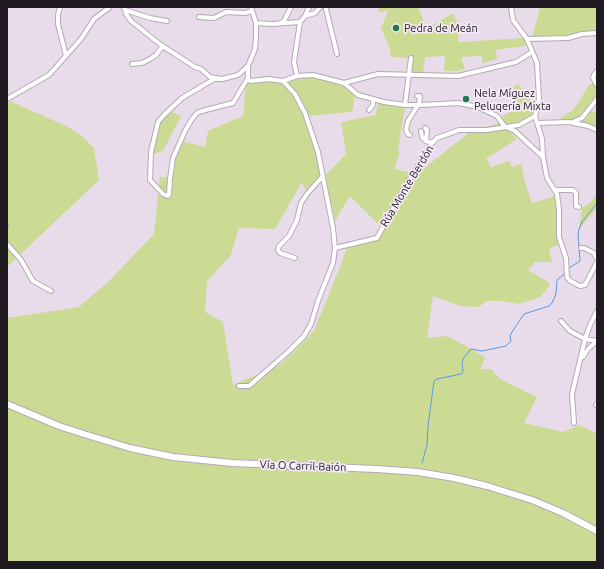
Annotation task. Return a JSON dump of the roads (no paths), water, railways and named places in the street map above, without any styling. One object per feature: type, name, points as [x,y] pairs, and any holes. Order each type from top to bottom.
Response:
[{"type":"highway","name":"Vía O Carril-Baión","points":[[7,404],[59,426],[87,435],[130,448],[173,457],[232,464],[377,469],[418,472],[454,478],[487,486],[532,500],[563,513],[597,531]]},
{"type":"street","points":[[60,7],[58,24],[66,56]]},
{"type":"street","points":[[7,99],[49,75],[81,39],[94,19],[110,7]]},
{"type":"street","points":[[281,24],[291,7]]},
{"type":"street","points":[[297,76],[294,62],[300,22],[305,16],[309,7]]},
{"type":"street","points":[[305,16],[315,13],[320,7]]},
{"type":"street","points":[[326,7],[337,54]]},
{"type":"street","points":[[511,7],[513,20],[526,39],[537,63],[539,99],[535,116],[542,139],[547,178],[555,190],[559,210],[559,237],[566,258],[567,277],[569,280],[580,286],[584,285],[597,262]]},
{"type":"street","points":[[125,9],[150,18],[167,21]]},
{"type":"street","points":[[125,9],[126,14],[131,21],[162,46],[195,67],[201,69],[210,77],[222,79],[238,75],[244,71],[248,66],[255,50],[256,23],[251,9],[245,13],[226,12],[214,18],[199,17]]},
{"type":"street","points":[[256,23],[281,24],[300,22]]},
{"type":"street","points":[[526,39],[568,38],[582,34],[597,33]]},
{"type":"street","points":[[132,64],[142,63],[150,59],[156,55],[162,46]]},
{"type":"street","points":[[344,83],[378,74],[458,76],[516,62],[532,52]]},
{"type":"street","points":[[405,105],[411,58]]},
{"type":"street","points":[[216,78],[182,98],[168,110],[158,122],[151,152],[150,180],[163,194],[168,196],[169,194],[173,158],[192,119],[197,113],[202,111],[234,103],[248,78],[248,66]]},
{"type":"street","points":[[597,71],[594,75],[597,85]]},
{"type":"street","points":[[248,78],[250,82],[269,79],[284,81],[297,76],[313,74],[344,83],[358,95],[373,99],[405,105],[459,103],[478,107],[497,116],[506,127],[516,130],[530,146],[543,156]]},
{"type":"street","points":[[238,386],[249,386],[304,336],[311,324],[318,301],[333,263],[335,248],[333,228],[318,152],[305,113],[295,94],[284,81]]},
{"type":"street","points":[[410,135],[407,133],[409,118],[418,105],[420,96],[417,96]]},
{"type":"street","points":[[369,110],[373,105],[373,99]]},
{"type":"street","points":[[573,122],[582,118],[597,99]]},
{"type":"street","name":"Rúa Monte Berdón","points":[[335,248],[377,238],[403,190],[432,143],[437,138],[459,130],[488,130],[519,125],[535,116]]},
{"type":"street","points":[[538,123],[561,121],[573,122],[597,130]]},
{"type":"street","points":[[423,129],[427,130],[426,141],[432,143]]},
{"type":"street","points":[[433,134],[437,138]]},
{"type":"street","points":[[295,258],[280,253],[278,250],[279,246],[289,236],[297,220],[301,204],[307,194],[322,177]]},
{"type":"street","points":[[555,190],[574,190],[576,193],[576,206],[579,207]]},
{"type":"street","points":[[7,244],[20,260],[33,281],[51,291]]},
{"type":"street","points":[[581,248],[594,253],[597,259]]},
{"type":"street","points":[[574,423],[572,394],[585,339],[597,311]]},
{"type":"street","points":[[561,322],[570,331],[585,339],[597,341]]},
{"type":"street","points":[[581,358],[597,341]]},
{"type":"waterway","points":[[569,268],[580,261],[579,229],[582,222],[597,203]]},
{"type":"waterway","points":[[7,222],[7,234]]},
{"type":"waterway","points":[[422,463],[427,445],[434,381],[461,374],[463,371],[463,359],[471,349],[482,351],[506,346],[511,341],[510,336],[524,314],[549,306],[552,303],[556,294],[557,280],[564,274]]},
{"type":"place","name":"Pedra de Meán","points":[[396,28]]},
{"type":"place","name":"Nela Míguez Peluqería Mixta","points":[[466,99]]}]
